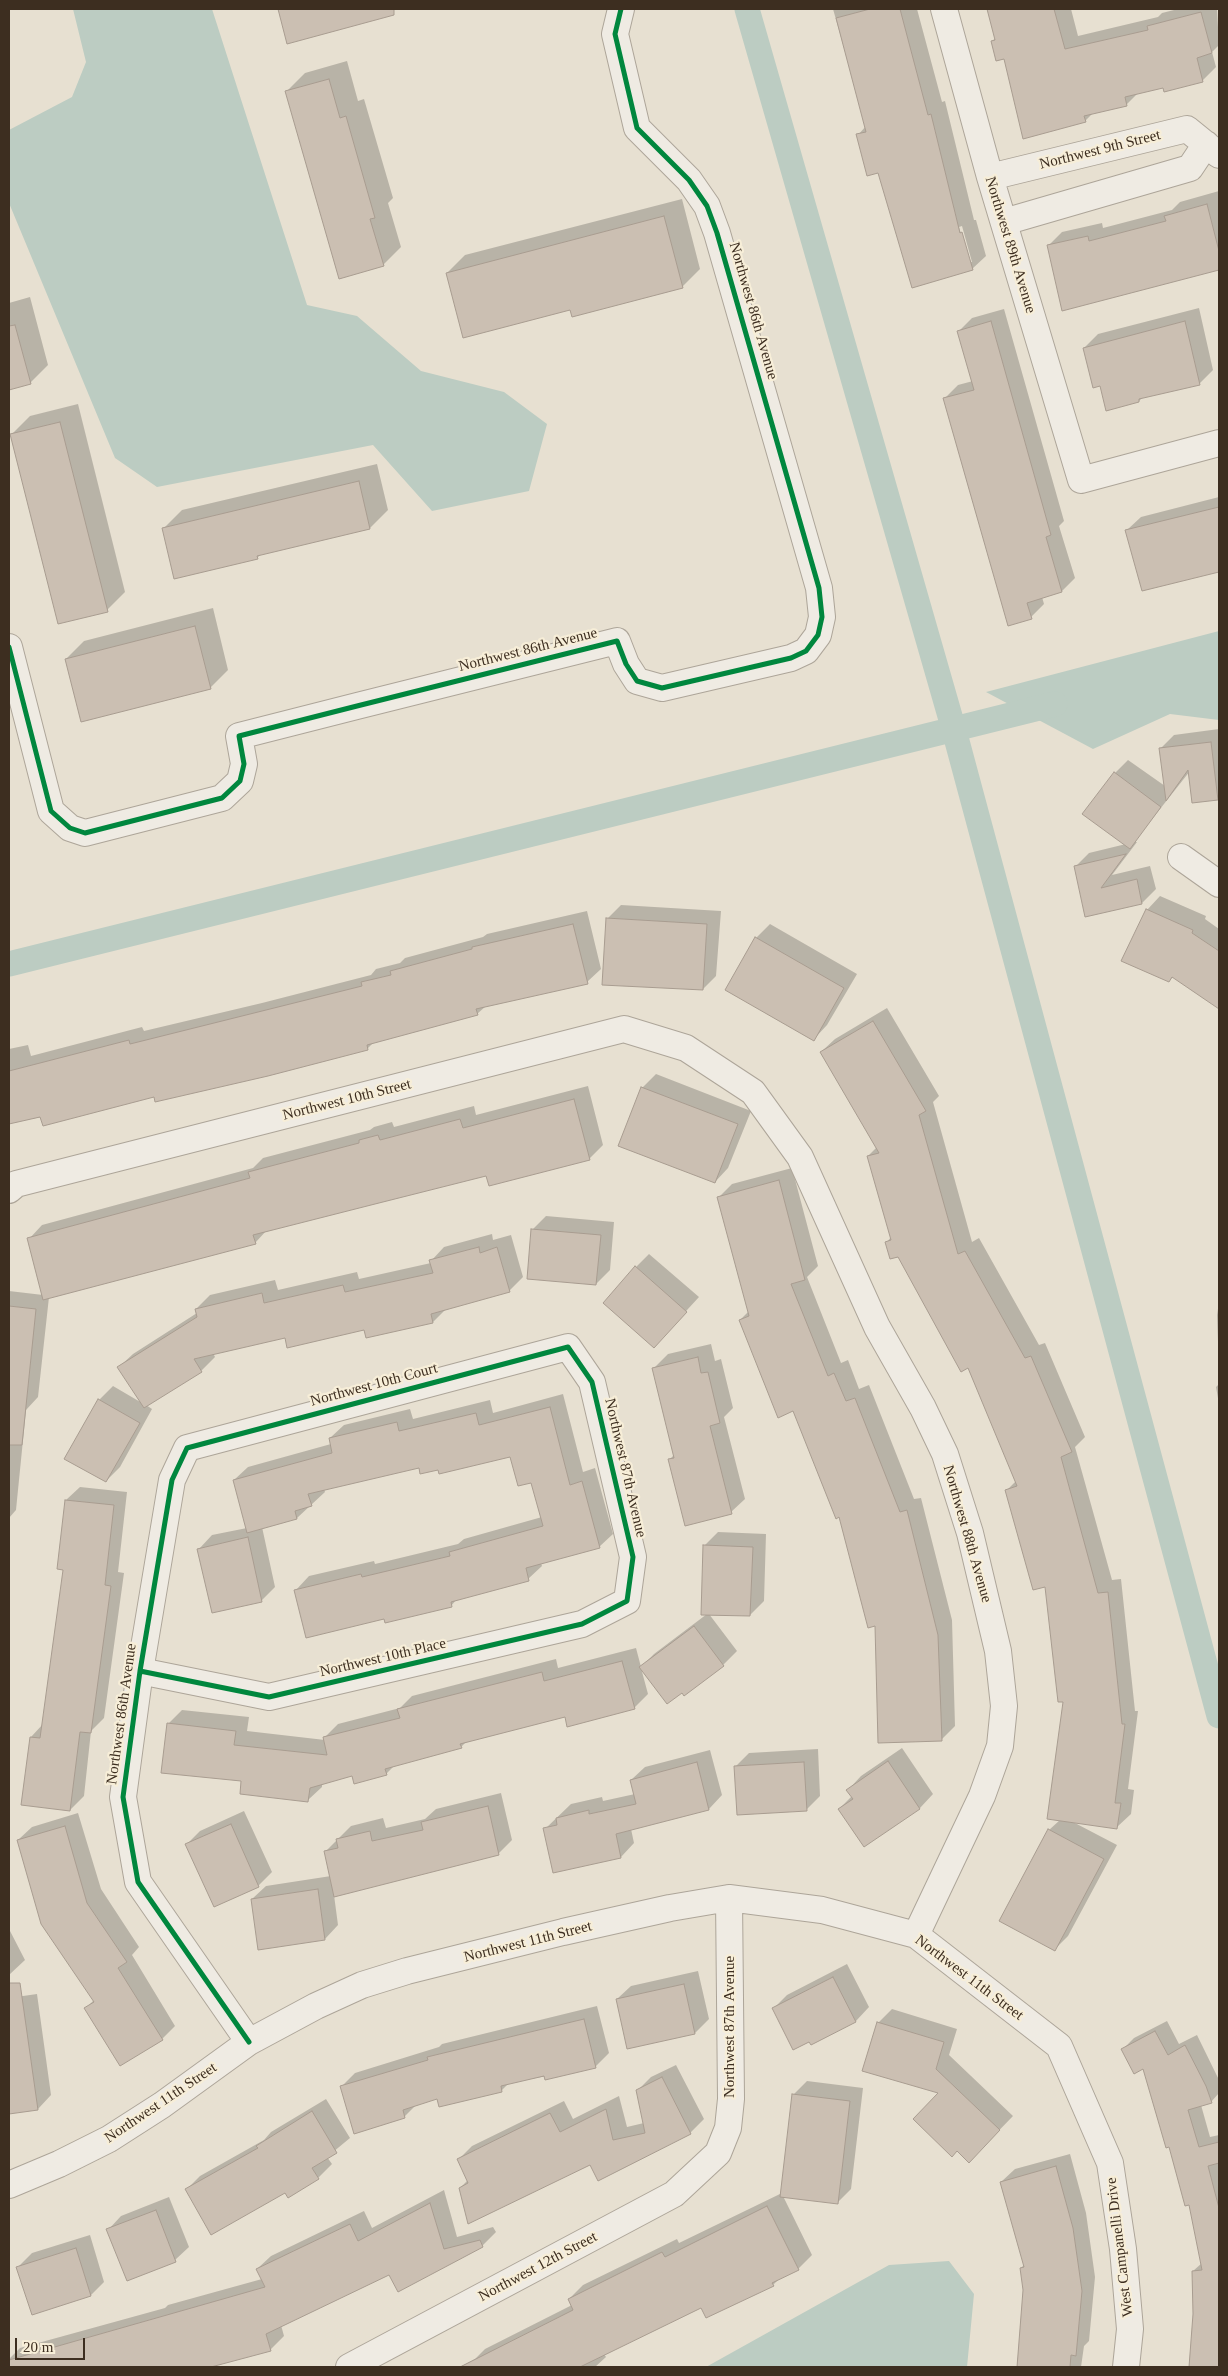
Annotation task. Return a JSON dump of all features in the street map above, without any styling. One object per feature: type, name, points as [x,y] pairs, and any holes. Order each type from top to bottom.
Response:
[{"type":"street","name":"Northwest 86th Avenue","points":[[9,647],[51,811],[70,828],[85,833],[222,798],[240,781],[244,764],[239,736],[617,641],[626,664],[638,682],[662,688],[791,658],[806,651],[818,635],[822,617],[819,588],[717,233],[707,206],[689,180],[638,128],[615,34],[621,9]]},
{"type":"street","name":"Northwest 89th Avenue","points":[[944,9],[990,177],[1081,480],[1219,443]]},
{"type":"street","name":"Northwest 9th Street","points":[[990,177],[1187,129],[1213,149],[1190,168],[1004,222]]},
{"type":"street","points":[[1181,857],[1219,884]]},
{"type":"street","name":"Northwest 10th Street","points":[[9,1190],[16,1184],[624,1029],[686,1048]]},
{"type":"street","name":"Northwest 88th Avenue","points":[[686,1048],[753,1092],[800,1157],[877,1327],[923,1408],[944,1454],[970,1533],[998,1651],[1004,1706],[1000,1746],[982,1796],[916,1936]]},
{"type":"street","name":"Northwest 10th Court","points":[[187,1448],[568,1347]]},
{"type":"street","name":"Northwest 87th Avenue","points":[[568,1347],[592,1382],[633,1557],[627,1601]]},
{"type":"street","name":"Northwest 86th Avenue","points":[[187,1448],[172,1480],[140,1671],[123,1797],[138,1882],[249,2042]]},
{"type":"street","name":"Northwest 10th Place","points":[[140,1671],[269,1697],[582,1624],[627,1601]]},
{"type":"street","name":"Northwest 11th Street","points":[[9,2185],[59,2164],[109,2139],[162,2105],[249,2042],[316,2006],[362,1985],[592,1926],[670,1908],[729,1898],[822,1910],[916,1936],[1059,2046]]},
{"type":"street","name":"Northwest 87th Avenue","points":[[718,2154],[728,2128],[731,2099],[729,1898]]},
{"type":"street","name":"West Campanelli Drive","points":[[1059,2046],[1110,2163],[1124,2249],[1130,2329],[1126,2367]]},
{"type":"street","name":"Northwest 12th Street","points":[[349,2367],[674,2194],[718,2154]]},
{"type":"shaded area","points":[[73,9],[212,9],[307,305],[357,316],[421,371],[504,392],[547,424],[529,491],[432,511],[373,445],[157,487],[115,458],[9,203],[9,130],[72,97],[86,62]]},
{"type":"shaded area","points":[[1219,631],[1219,720],[1170,714],[1093,749],[986,692]]},
{"type":"shaded area","points":[[949,2261],[974,2294],[967,2367],[706,2367],[889,2265]]},
{"type":"building","points":[[278,9],[394,9],[394,15],[287,44]]},
{"type":"building","points":[[870,9],[900,9],[928,115],[931,114],[960,233],[962,232],[973,270],[912,288],[878,173],[867,176],[856,134],[866,132],[836,18]]},
{"type":"building","points":[[987,9],[1054,9],[1065,49],[1148,30],[1147,26],[1201,12],[1212,53],[1197,58],[1203,82],[1164,92],[1163,88],[1125,97],[1127,106],[1084,116],[1086,122],[1023,139],[1004,59],[996,61],[991,41],[995,40]]},
{"type":"building","points":[[329,79],[340,118],[346,116],[375,218],[370,219],[384,266],[339,279],[285,91]]},
{"type":"building","points":[[1207,204],[1219,251],[1219,270],[1062,311],[1047,245],[1088,236],[1089,241],[1166,221],[1164,216]]},
{"type":"building","points":[[664,216],[683,288],[572,317],[570,310],[463,338],[446,273]]},
{"type":"building","points":[[991,321],[1051,535],[1046,537],[1062,592],[1027,603],[1032,619],[1008,626],[943,398],[974,390],[957,331]]},
{"type":"building","points":[[1185,321],[1200,385],[1139,399],[1139,402],[1106,411],[1100,386],[1093,388],[1083,348]]},
{"type":"building","points":[[15,325],[31,384],[9,390],[9,326]]},
{"type":"building","points":[[60,422],[108,612],[58,624],[10,434]]},
{"type":"building","points":[[359,481],[370,529],[257,556],[258,559],[174,579],[162,528]]},
{"type":"building","points":[[1219,507],[1219,572],[1142,591],[1125,530]]},
{"type":"building","points":[[195,626],[211,689],[81,722],[65,659]]},
{"type":"building","points":[[1211,742],[1218,800],[1192,803],[1188,770],[1166,801],[1159,748]]},
{"type":"building","points":[[1114,772],[1161,807],[1130,849],[1082,814]]},
{"type":"building","points":[[1126,854],[1101,888],[1137,879],[1142,904],[1085,917],[1074,866]]},
{"type":"building","points":[[1146,909],[1193,930],[1192,933],[1219,951],[1219,1009],[1172,977],[1169,982],[1121,961]]},
{"type":"building","points":[[606,918],[707,924],[703,990],[602,985]]},
{"type":"building","points":[[573,924],[588,984],[476,1009],[478,1015],[367,1045],[368,1050],[268,1076],[155,1102],[154,1097],[43,1126],[40,1117],[9,1124],[9,1071],[129,1040],[130,1044],[362,986],[361,982],[391,975],[390,971],[472,949],[472,947]]},
{"type":"building","points":[[755,937],[844,988],[814,1041],[725,990]]},
{"type":"building","points":[[873,1021],[926,1111],[919,1115],[958,1254],[965,1251],[1025,1358],[1031,1356],[1072,1452],[1061,1457],[1098,1593],[1108,1592],[1122,1724],[1125,1724],[1115,1803],[1121,1803],[1117,1829],[1047,1819],[1063,1702],[1058,1702],[1045,1587],[1033,1590],[1005,1490],[1017,1486],[968,1368],[961,1372],[898,1257],[890,1259],[885,1242],[891,1240],[867,1156],[879,1153],[820,1052]]},
{"type":"building","points":[[641,1087],[738,1124],[715,1183],[618,1146]]},
{"type":"building","points":[[574,1099],[590,1160],[489,1186],[486,1176],[253,1235],[256,1244],[43,1300],[27,1238],[250,1178],[248,1172],[359,1143],[359,1140],[378,1135],[380,1140],[460,1119],[463,1128]]},
{"type":"building","points":[[779,1180],[805,1280],[791,1284],[828,1376],[834,1373],[846,1401],[855,1398],[900,1512],[907,1510],[938,1635],[942,1741],[878,1743],[875,1626],[868,1628],[839,1517],[836,1519],[793,1411],[778,1418],[739,1320],[749,1316],[717,1197]]},
{"type":"building","points":[[531,1229],[601,1235],[596,1285],[527,1279]]},
{"type":"building","points":[[479,1247],[480,1253],[497,1247],[510,1292],[431,1314],[433,1323],[366,1338],[364,1330],[287,1348],[285,1338],[194,1359],[202,1372],[144,1408],[117,1367],[197,1317],[195,1309],[262,1293],[264,1303],[343,1285],[345,1292],[433,1273],[429,1260]]},
{"type":"building","points":[[635,1266],[687,1312],[654,1348],[603,1303]]},
{"type":"building","points":[[9,1306],[36,1309],[22,1445],[9,1445]]},
{"type":"building","points":[[698,1357],[701,1373],[708,1372],[720,1423],[710,1426],[732,1514],[685,1526],[668,1459],[674,1458],[652,1368]]},
{"type":"building","points":[[98,1399],[140,1423],[106,1482],[64,1459]]},
{"type":"building","points":[[550,1407],[570,1485],[582,1481],[600,1548],[526,1568],[529,1581],[451,1602],[452,1607],[385,1623],[384,1619],[306,1638],[294,1590],[361,1574],[362,1577],[450,1556],[449,1552],[543,1526],[531,1483],[518,1486],[510,1457],[439,1474],[438,1470],[420,1474],[419,1468],[308,1494],[312,1506],[295,1511],[297,1519],[247,1533],[233,1480],[332,1453],[329,1438],[397,1422],[399,1431],[476,1413],[479,1425]]},
{"type":"building","points":[[65,1500],[114,1505],[105,1585],[111,1586],[91,1733],[80,1732],[70,1811],[21,1805],[30,1737],[40,1738],[63,1570],[57,1569]]},
{"type":"building","points":[[248,1537],[262,1602],[212,1613],[197,1549]]},
{"type":"building","points":[[703,1545],[753,1547],[750,1616],[701,1615]]},
{"type":"building","points":[[694,1626],[724,1666],[684,1696],[682,1693],[667,1704],[639,1667]]},
{"type":"building","points":[[622,1661],[635,1709],[567,1727],[565,1717],[460,1744],[462,1748],[385,1769],[387,1775],[354,1784],[352,1776],[310,1788],[308,1802],[240,1794],[241,1781],[161,1773],[167,1723],[236,1731],[234,1745],[327,1755],[323,1737],[400,1718],[397,1709],[542,1672],[544,1681]]},
{"type":"building","points":[[888,1761],[920,1809],[864,1847],[838,1809],[853,1799],[846,1790]]},
{"type":"building","points":[[697,1762],[709,1810],[616,1834],[621,1858],[553,1873],[543,1828],[557,1825],[556,1818],[589,1810],[589,1814],[636,1804],[630,1780]]},
{"type":"building","points":[[804,1762],[807,1811],[737,1815],[734,1766]]},
{"type":"building","points":[[488,1806],[499,1855],[334,1897],[324,1851],[338,1848],[336,1839],[370,1831],[372,1841],[423,1830],[421,1822]]},
{"type":"building","points":[[231,1824],[259,1887],[214,1907],[185,1844]]},
{"type":"building","points":[[65,1826],[87,1903],[127,1962],[118,1968],[163,2040],[120,2066],[84,2008],[94,2002],[41,1924],[17,1840]]},
{"type":"building","points":[[1048,1829],[1104,1859],[1055,1951],[999,1921]]},
{"type":"building","points":[[318,1889],[325,1940],[258,1950],[251,1899]]},
{"type":"building","points":[[833,1977],[856,2022],[811,2045],[809,2042],[793,2050],[772,2008]]},
{"type":"building","points":[[9,1983],[20,1983],[38,2110],[9,2114]]},
{"type":"building","points":[[684,1984],[695,2034],[627,2049],[616,1999]]},
{"type":"building","points":[[584,2019],[596,2068],[545,2080],[544,2076],[501,2086],[502,2092],[439,2107],[437,2099],[403,2110],[405,2118],[354,2134],[340,2086],[428,2060],[427,2057]]},
{"type":"building","points":[[877,2022],[944,2042],[936,2069],[1000,2130],[969,2163],[957,2151],[952,2157],[913,2119],[938,2093],[862,2071]]},
{"type":"building","points":[[1155,2031],[1168,2055],[1185,2045],[1206,2086],[1212,2103],[1188,2110],[1199,2147],[1219,2142],[1219,2163],[1208,2166],[1219,2208],[1219,2367],[1189,2367],[1193,2314],[1192,2271],[1202,2270],[1189,2205],[1185,2206],[1169,2147],[1166,2148],[1143,2069],[1134,2074],[1121,2049]]},
{"type":"building","points":[[662,2077],[691,2134],[598,2181],[590,2165],[468,2224],[459,2188],[468,2183],[457,2159],[550,2113],[560,2132],[606,2109],[613,2140],[645,2133],[636,2090]]},
{"type":"building","points":[[792,2094],[850,2101],[838,2204],[780,2197]]},
{"type":"building","points":[[312,2111],[337,2153],[312,2168],[319,2179],[288,2198],[285,2193],[211,2235],[185,2189],[258,2148],[256,2146]]},
{"type":"building","points":[[1056,2166],[1073,2228],[1082,2291],[1076,2356],[1071,2355],[1070,2367],[1017,2367],[1023,2290],[1020,2268],[1024,2267],[1000,2182]]},
{"type":"building","points":[[430,2203],[444,2249],[480,2240],[483,2247],[398,2292],[389,2275],[266,2334],[271,2351],[211,2367],[9,2367],[9,2360],[265,2287],[256,2269],[350,2224],[358,2241]]},
{"type":"building","points":[[767,2206],[799,2270],[772,2283],[774,2286],[706,2318],[701,2308],[580,2367],[460,2367],[573,2310],[568,2299],[662,2252],[665,2257]]},
{"type":"building","points":[[156,2210],[176,2262],[127,2281],[106,2229]]},
{"type":"building","points":[[76,2248],[91,2296],[32,2315],[16,2267]]},
{"type":"waterway","points":[[747,9],[954,730],[1219,1716]]},
{"type":"waterway","points":[[9,964],[1055,704]]},
{"type":"cycle path","points":[[9,647],[51,811],[70,828],[85,833],[222,798],[240,781],[244,764],[239,736],[357,706],[617,641],[626,664],[637,681],[662,688],[791,658],[806,651],[818,635],[822,617],[819,588],[717,233],[707,206],[689,180],[637,128],[615,34],[621,9]]},
{"type":"cycle path","points":[[140,1671],[269,1697],[582,1624],[627,1601],[633,1557],[592,1382],[568,1347],[187,1448],[172,1480],[140,1671],[123,1797],[138,1882],[249,2042]]}]
